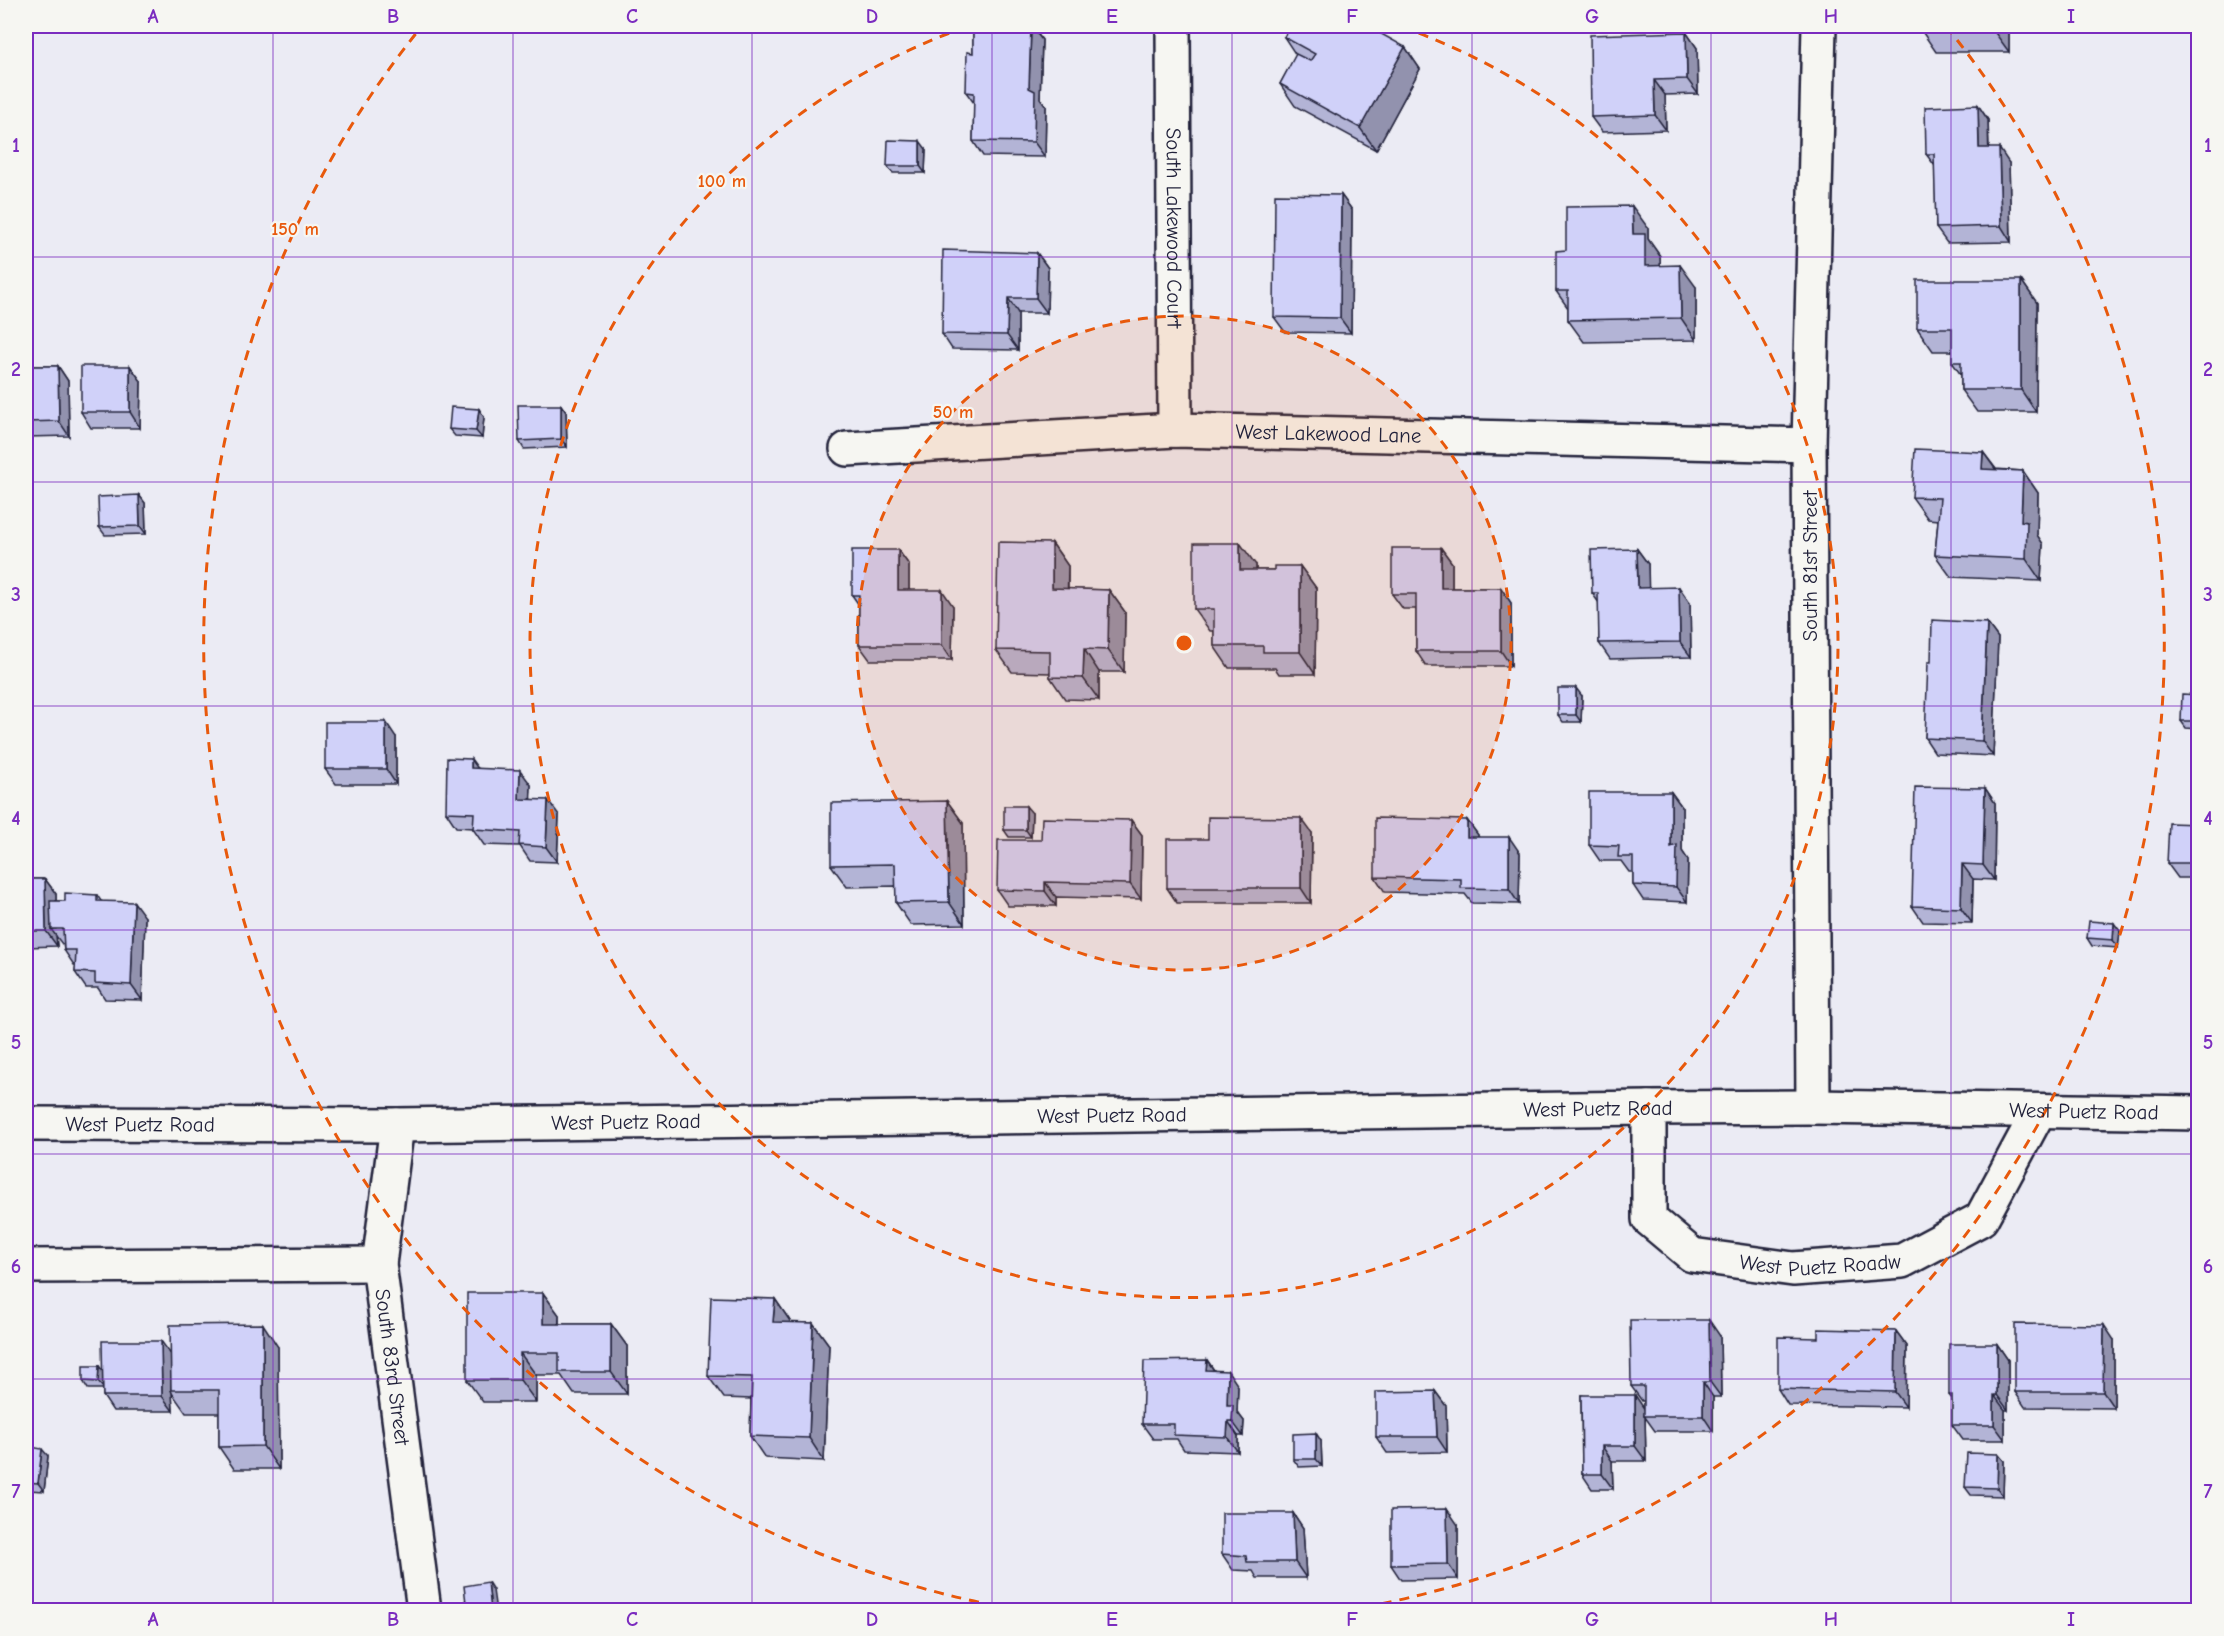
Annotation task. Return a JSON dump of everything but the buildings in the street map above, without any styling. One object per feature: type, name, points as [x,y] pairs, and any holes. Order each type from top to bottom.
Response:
[{"type":"street","name":"South Lakewood Court","points":[[1173,26],[1175,430]]},
{"type":"street","name":"South 81st Street","points":[[1813,1107],[1809,445],[1820,26]]},
{"type":"street","name":"West Lakewood Lane","points":[[847,449],[1175,430],[1809,445]]},
{"type":"street","name":"West Puetz Road","points":[[26,1124],[397,1125],[1649,1107],[2199,1113]]},
{"type":"street","name":"West Puetz Roadw","points":[[1649,1107],[1649,1219],[1692,1255],[1793,1269],[1902,1261],[1981,1219],[2038,1111]]},
{"type":"street","name":"South 83rd Street","points":[[397,1125],[379,1264],[424,1611]]},
{"type":"street","points":[[26,1266],[379,1264]]}]
